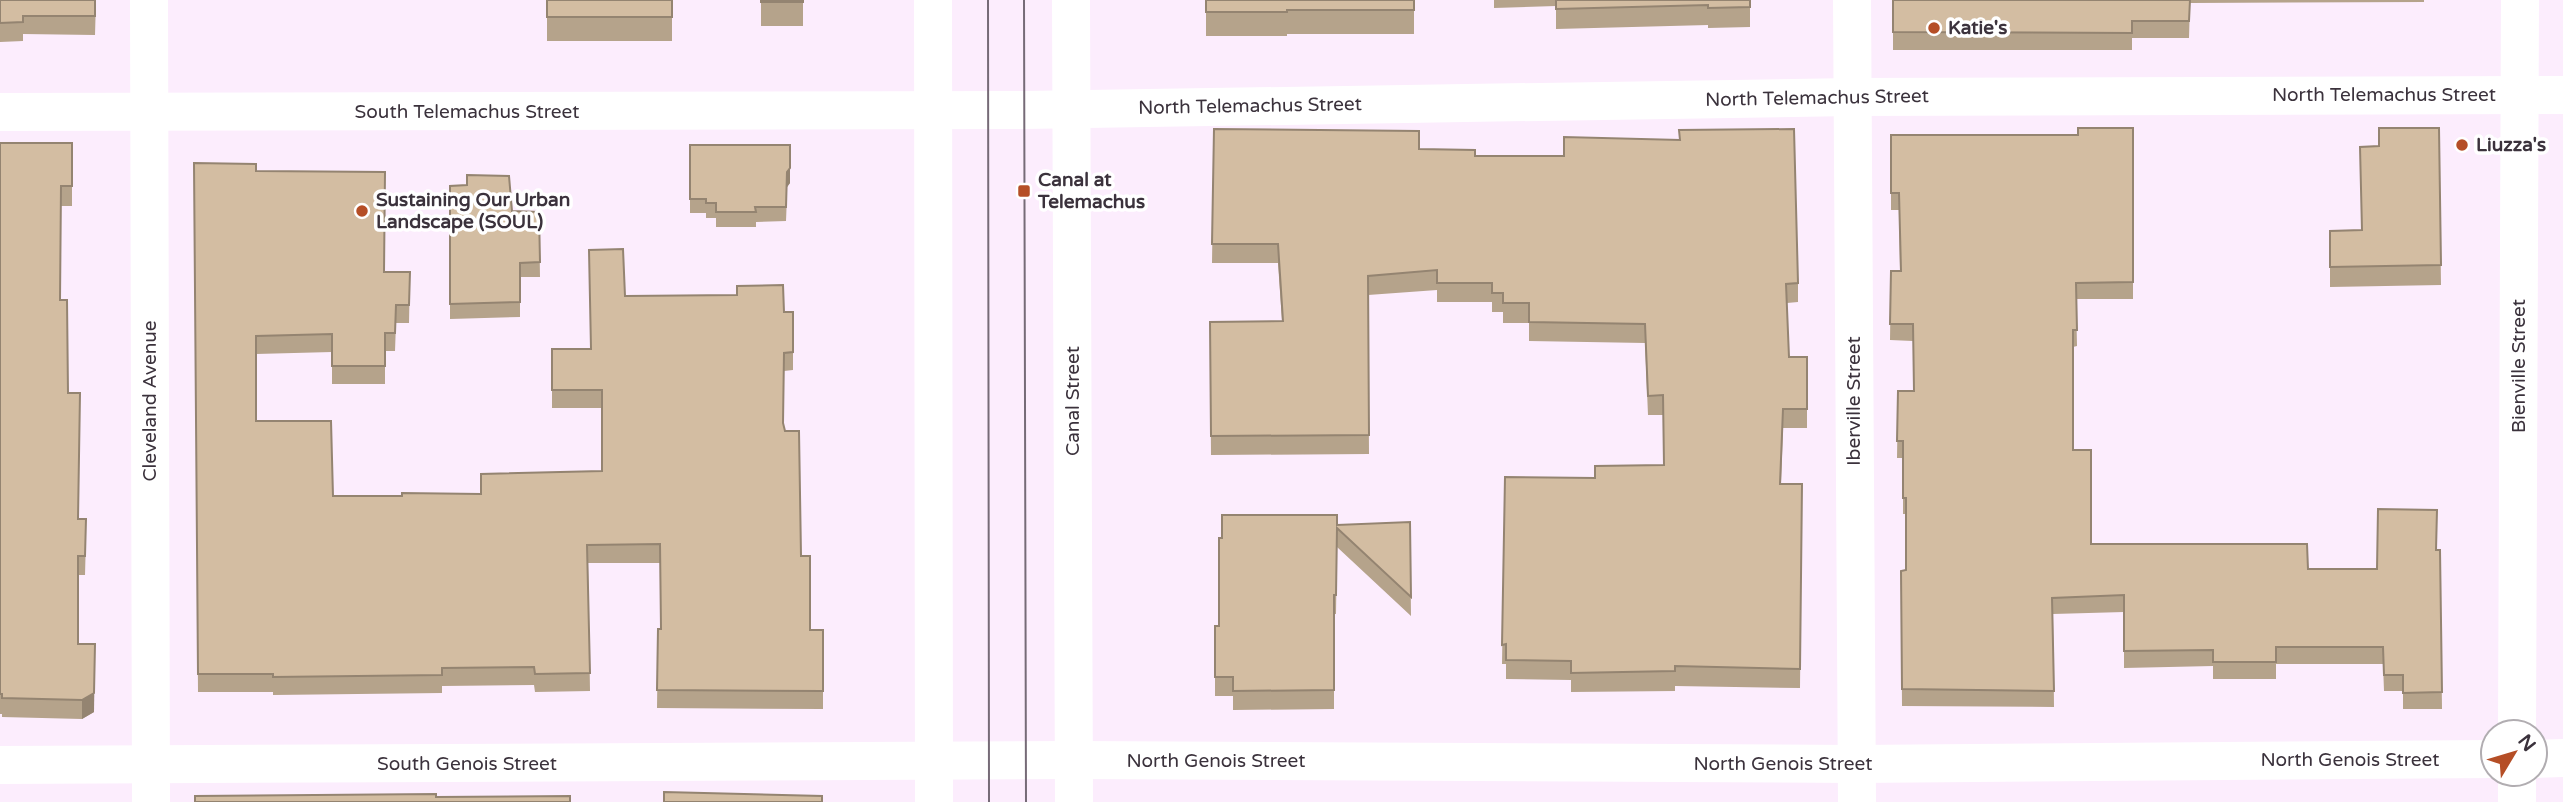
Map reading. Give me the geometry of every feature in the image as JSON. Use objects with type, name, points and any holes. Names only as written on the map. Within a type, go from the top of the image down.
[{"type":"street","name":"Cleveland Avenue","points":[[149,0],[151,802]]},
{"type":"street","points":[[933,0],[934,802]]},
{"type":"street","name":"Canal Street","points":[[1071,0],[1074,802]]},
{"type":"street","name":"Iberville Street","points":[[1852,0],[1857,802]]},
{"type":"street","name":"Bienville Street","points":[[2517,718],[2520,0]]},
{"type":"street","name":"North Telemachus Street","points":[[933,110],[1852,97],[2563,95]]},
{"type":"street","name":"South Telemachus Street","points":[[0,112],[933,110]]},
{"type":"street","name":"North Genois Street","points":[[934,762],[1073,760],[1856,764],[2479,759]]},
{"type":"street","name":"South Genois Street","points":[[0,765],[934,762]]},
{"type":"building","points":[[0,0],[95,0],[95,16],[23,16],[23,22],[0,23]]},
{"type":"building","points":[[547,0],[672,0],[672,17],[547,17]]},
{"type":"building","points":[[803,0],[803,2],[761,2]]},
{"type":"building","points":[[1206,0],[1414,0],[1414,10],[1206,12]]},
{"type":"building","points":[[1556,0],[1750,0],[1750,7],[1708,8],[1708,5],[1556,9]]},
{"type":"building","points":[[1893,0],[2190,0],[2189,21],[2132,21],[2132,33],[1893,32]]},
{"type":"building","points":[[2078,128],[2133,128],[2133,282],[2076,283],[2077,330],[2073,330],[2073,450],[2091,450],[2091,544],[2307,544],[2308,569],[2377,569],[2378,509],[2437,510],[2442,692],[2403,693],[2403,675],[2384,675],[2383,647],[2276,647],[2276,662],[2213,662],[2213,650],[2124,651],[2124,595],[2052,598],[2054,691],[1902,689],[1901,571],[1906,570],[1906,498],[1903,498],[1903,441],[1897,441],[1898,391],[1914,391],[1913,324],[1890,324],[1891,271],[1901,271],[1899,193],[1891,193],[1891,135],[2078,135]]},
{"type":"building","points":[[2379,128],[2439,128],[2441,265],[2330,267],[2330,231],[2362,230],[2360,147],[2379,146]]},
{"type":"building","points":[[1214,129],[1419,131],[1419,149],[1475,150],[1475,156],[1564,156],[1564,137],[1680,140],[1679,130],[1794,129],[1798,283],[1786,284],[1789,357],[1807,357],[1807,409],[1783,409],[1780,484],[1802,484],[1800,669],[1675,666],[1675,671],[1571,673],[1571,661],[1506,660],[1506,644],[1502,645],[1505,477],[1595,478],[1595,466],[1664,465],[1663,395],[1648,396],[1645,324],[1529,322],[1529,303],[1503,303],[1503,293],[1492,293],[1492,283],[1437,283],[1437,270],[1368,276],[1369,435],[1211,436],[1210,322],[1283,321],[1278,244],[1212,244]]},
{"type":"building","points":[[0,143],[72,143],[72,186],[61,186],[60,300],[67,300],[68,393],[80,393],[78,519],[86,519],[85,556],[78,556],[78,644],[95,644],[94,693],[82,700],[2,698],[0,694]]},
{"type":"building","points":[[690,145],[790,145],[786,207],[755,207],[756,212],[716,212],[716,203],[706,203],[706,199],[690,199]]},
{"type":"building","points":[[194,163],[256,164],[256,171],[385,172],[384,272],[410,272],[409,305],[396,305],[395,333],[385,333],[385,366],[332,366],[332,334],[256,336],[256,421],[331,421],[333,496],[481,494],[481,474],[602,471],[602,390],[552,390],[552,349],[591,349],[589,250],[623,249],[625,296],[737,295],[737,286],[783,285],[784,312],[793,312],[793,352],[784,353],[783,423],[785,431],[799,431],[801,556],[810,556],[810,630],[823,630],[823,691],[657,690],[658,629],[661,629],[660,544],[587,545],[590,673],[535,674],[534,667],[442,668],[442,675],[273,677],[273,674],[198,674]]},
{"type":"building","points":[[467,175],[509,176],[512,211],[539,212],[540,262],[520,263],[520,302],[450,304],[450,186],[467,185]]},
{"type":"building","points":[[1222,515],[1337,515],[1337,525],[1410,522],[1411,597],[1337,528],[1334,690],[1233,691],[1233,677],[1215,677],[1215,626],[1219,626],[1219,538],[1222,538]]},
{"type":"building","points":[[664,792],[822,796],[822,802],[664,802]]},
{"type":"building","points":[[436,794],[436,797],[570,796],[570,802],[195,802],[195,796]]},
{"type":"tram line","points":[[988,0],[989,802]]},
{"type":"tram line","points":[[1024,0],[1026,802]]},
{"type":"place","name":"Katie's","points":[[1934,28]]},
{"type":"place","name":"Liuzza's","points":[[2462,145]]},
{"type":"place","name":"Canal at Telemachus","points":[[1024,191]]},
{"type":"place","name":"Sustaining Our Urban Landscape (SOUL)","points":[[362,211]]}]
